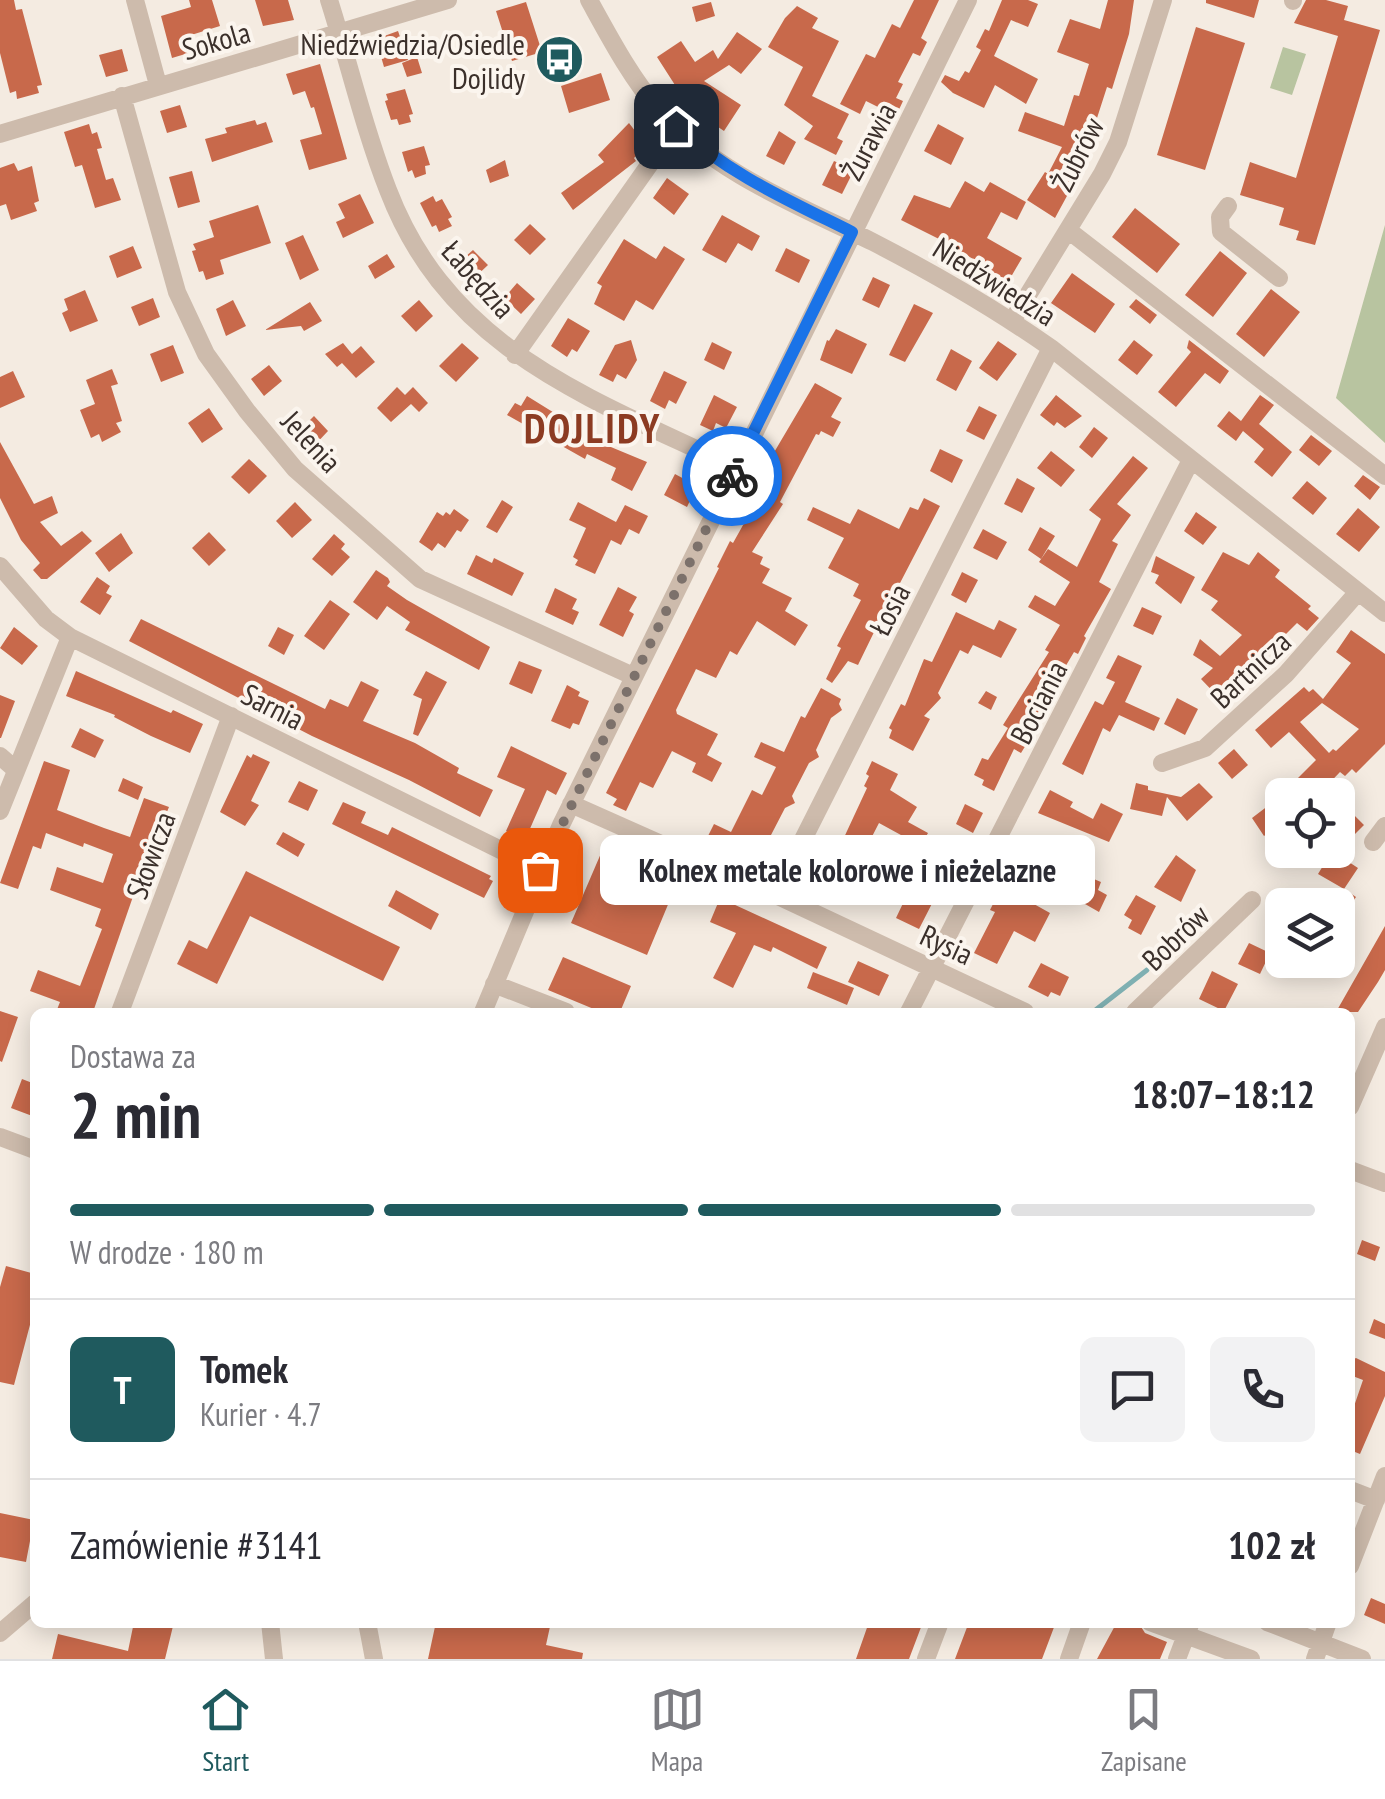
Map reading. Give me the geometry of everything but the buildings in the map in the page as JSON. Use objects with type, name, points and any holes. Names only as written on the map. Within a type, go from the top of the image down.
[{"type":"street","points":[[135,0],[158,85]]},
{"type":"street","name":"Łabędzia","points":[[329,0],[388,190],[432,275],[514,355],[563,384],[736,468]]},
{"type":"street","name":"Sokola","points":[[0,134],[448,0]]},
{"type":"street","name":"Niedźwiedzia","points":[[589,0],[644,90],[709,155],[753,183],[961,288],[1012,320],[1385,613]]},
{"type":"street","name":"Żurawia","points":[[485,1008],[571,804],[968,0]]},
{"type":"street","name":"Żubrów","points":[[1012,320],[1118,142],[1164,0]]},
{"type":"street","name":"Jelenia","points":[[122,96],[176,292],[206,354],[295,469],[420,579],[633,676]]},
{"type":"street","points":[[514,355],[676,126]]},
{"type":"street","points":[[1228,206],[1220,217],[1221,232],[1279,278]]},
{"type":"street","points":[[1068,230],[1385,476]]},
{"type":"street","name":"Łosia","points":[[775,895],[1051,348]]},
{"type":"street","name":"Bociania","points":[[910,1008],[1191,460]]},
{"type":"street","name":"Sarnia","points":[[0,566],[46,620],[70,636],[540,870]]},
{"type":"street","name":"Bartnicza","points":[[1162,763],[1205,748],[1286,674],[1358,592]]},
{"type":"street","points":[[0,811],[70,636]]},
{"type":"street","name":"Słowicza","points":[[122,1008],[231,716]]},
{"type":"street","points":[[0,756],[16,770]]},
{"type":"street","name":"Rysia","points":[[571,804],[1017,1008]]},
{"type":"street","points":[[1373,842],[1385,826]]},
{"type":"street","name":"Bobrów","points":[[1140,1008],[1252,900]]},
{"type":"street","points":[[494,984],[556,1008]]},
{"type":"street","points":[[1355,1096],[1385,1027]]},
{"type":"street","points":[[0,1137],[30,1148]]},
{"type":"street","points":[[1355,1172],[1385,1183]]},
{"type":"street","points":[[1355,1553],[1385,1476]]},
{"type":"street","points":[[1355,1492],[1376,1500]]},
{"type":"street","points":[[0,1633],[30,1608]]},
{"type":"street","points":[[271,1628],[274,1659]]},
{"type":"street","points":[[368,1628],[374,1659]]},
{"type":"street","points":[[926,1659],[938,1628]]},
{"type":"street","points":[[1069,1659],[1080,1628]]},
{"type":"street","points":[[1277,1628],[1317,1651],[1362,1659]]},
{"type":"street","points":[[1177,1659],[1188,1629],[1251,1659]]},
{"type":"green space","points":[[1283,47],[1306,54],[1292,95],[1270,88]]},
{"type":"green space","points":[[1385,225],[1385,443],[1336,398]]},
{"type":"waterway","points":[[1098,1008],[1147,970]]},
{"type":"way so far","points":[[540,870],[732,476]]},
{"type":"place","name":"Niedźwiedzia/Osiedle Dojlidy","points":[[560,60]]},
{"type":"place","name":"Kolnex metale kolorowe i nieżelazne","points":[[540,870]]},
{"type":"district","name":"DOJLIDY","points":[[593,428]]},
{"type":"route","points":[[676,126],[709,155],[753,183],[852,232],[732,476]]}]
